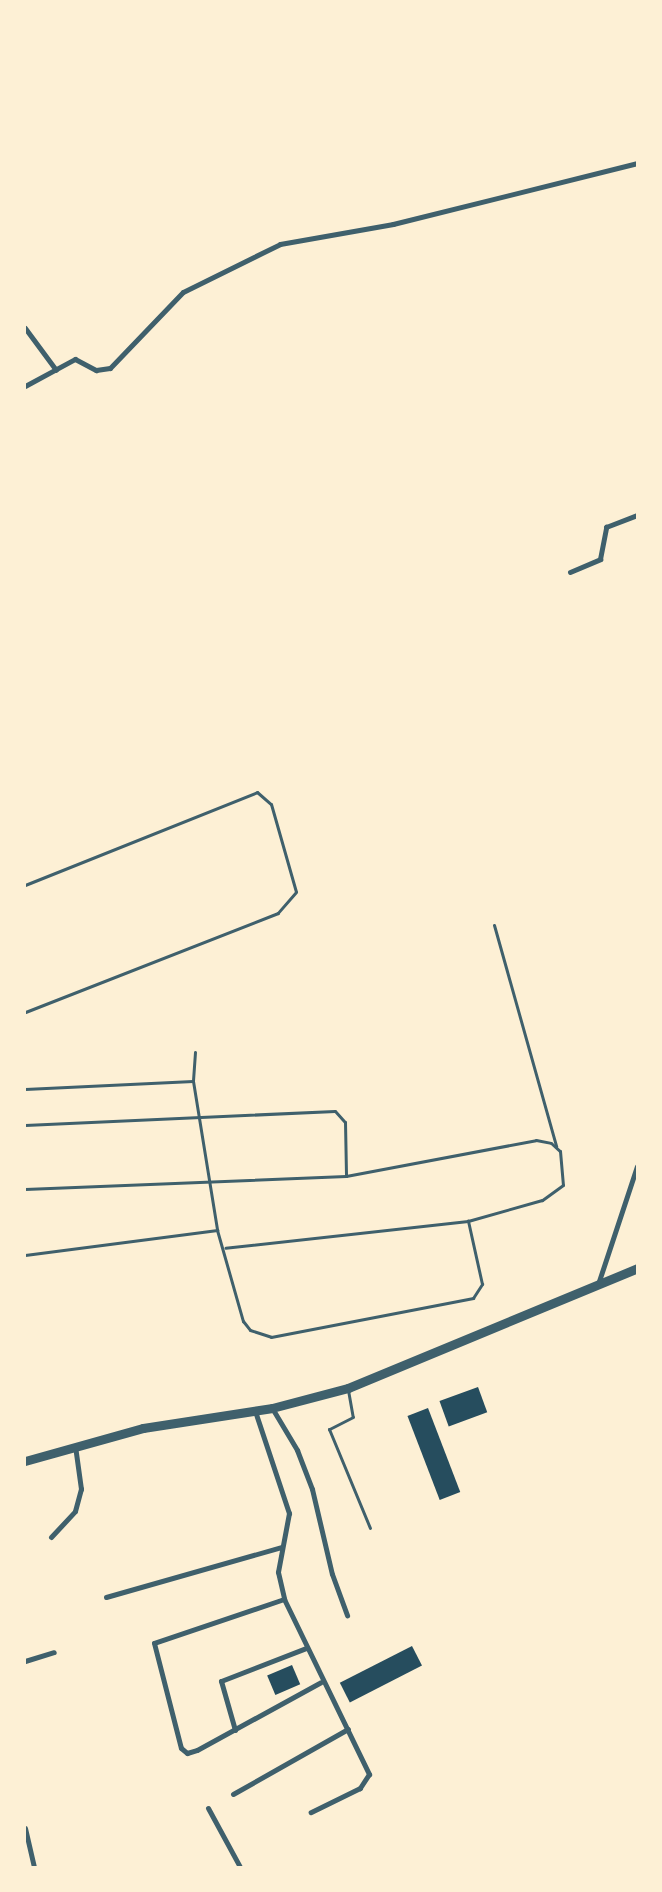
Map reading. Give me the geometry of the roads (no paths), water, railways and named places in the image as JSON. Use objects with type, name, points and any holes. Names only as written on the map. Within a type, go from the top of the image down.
[{"type":"street","points":[[25,386],[79,359],[96,370],[110,368],[184,292],[286,242],[393,224],[637,163]]},
{"type":"street","points":[[25,328],[56,370]]},
{"type":"street","points":[[570,572],[600,559],[606,527],[637,514]]},
{"type":"street","points":[[598,1284],[637,1166]]},
{"type":"street","points":[[25,1460],[75,1444],[143,1428],[272,1408],[348,1388],[512,1323],[637,1268]]},
{"type":"street","points":[[272,1408],[297,1450],[312,1490],[332,1574],[347,1615]]},
{"type":"street","points":[[256,1411],[289,1513],[278,1572],[284,1599],[321,1682],[369,1769],[368,1780],[360,1788],[311,1812]]},
{"type":"street","points":[[52,1537],[75,1511],[82,1489],[75,1444]]},
{"type":"street","points":[[106,1597],[282,1547]]},
{"type":"street","points":[[284,1599],[154,1643],[183,1752],[197,1750],[321,1682]]},
{"type":"street","points":[[234,1730],[221,1681],[306,1648]]},
{"type":"street","points":[[25,1661],[54,1652]]},
{"type":"street","points":[[233,1794],[348,1729]]},
{"type":"street","points":[[208,1808],[240,1867]]},
{"type":"street","points":[[25,1828],[34,1867]]},
{"type":"lane","points":[[25,885],[257,792],[271,804],[296,892],[278,913],[25,1012]]},
{"type":"lane","points":[[225,1248],[468,1221],[557,1191],[565,1177],[494,925]]},
{"type":"lane","points":[[195,1052],[193,1081],[217,1230],[225,1248],[243,1321],[250,1330],[270,1337],[479,1295],[482,1284],[468,1221]]},
{"type":"lane","points":[[25,1089],[193,1081]]},
{"type":"lane","points":[[25,1125],[198,1115],[335,1111],[345,1122],[346,1176]]},
{"type":"lane","points":[[25,1190],[209,1184],[346,1176],[536,1140],[556,1146]]},
{"type":"lane","points":[[25,1255],[217,1230]]},
{"type":"lane","points":[[348,1388],[353,1416],[329,1429],[370,1528]]}]
